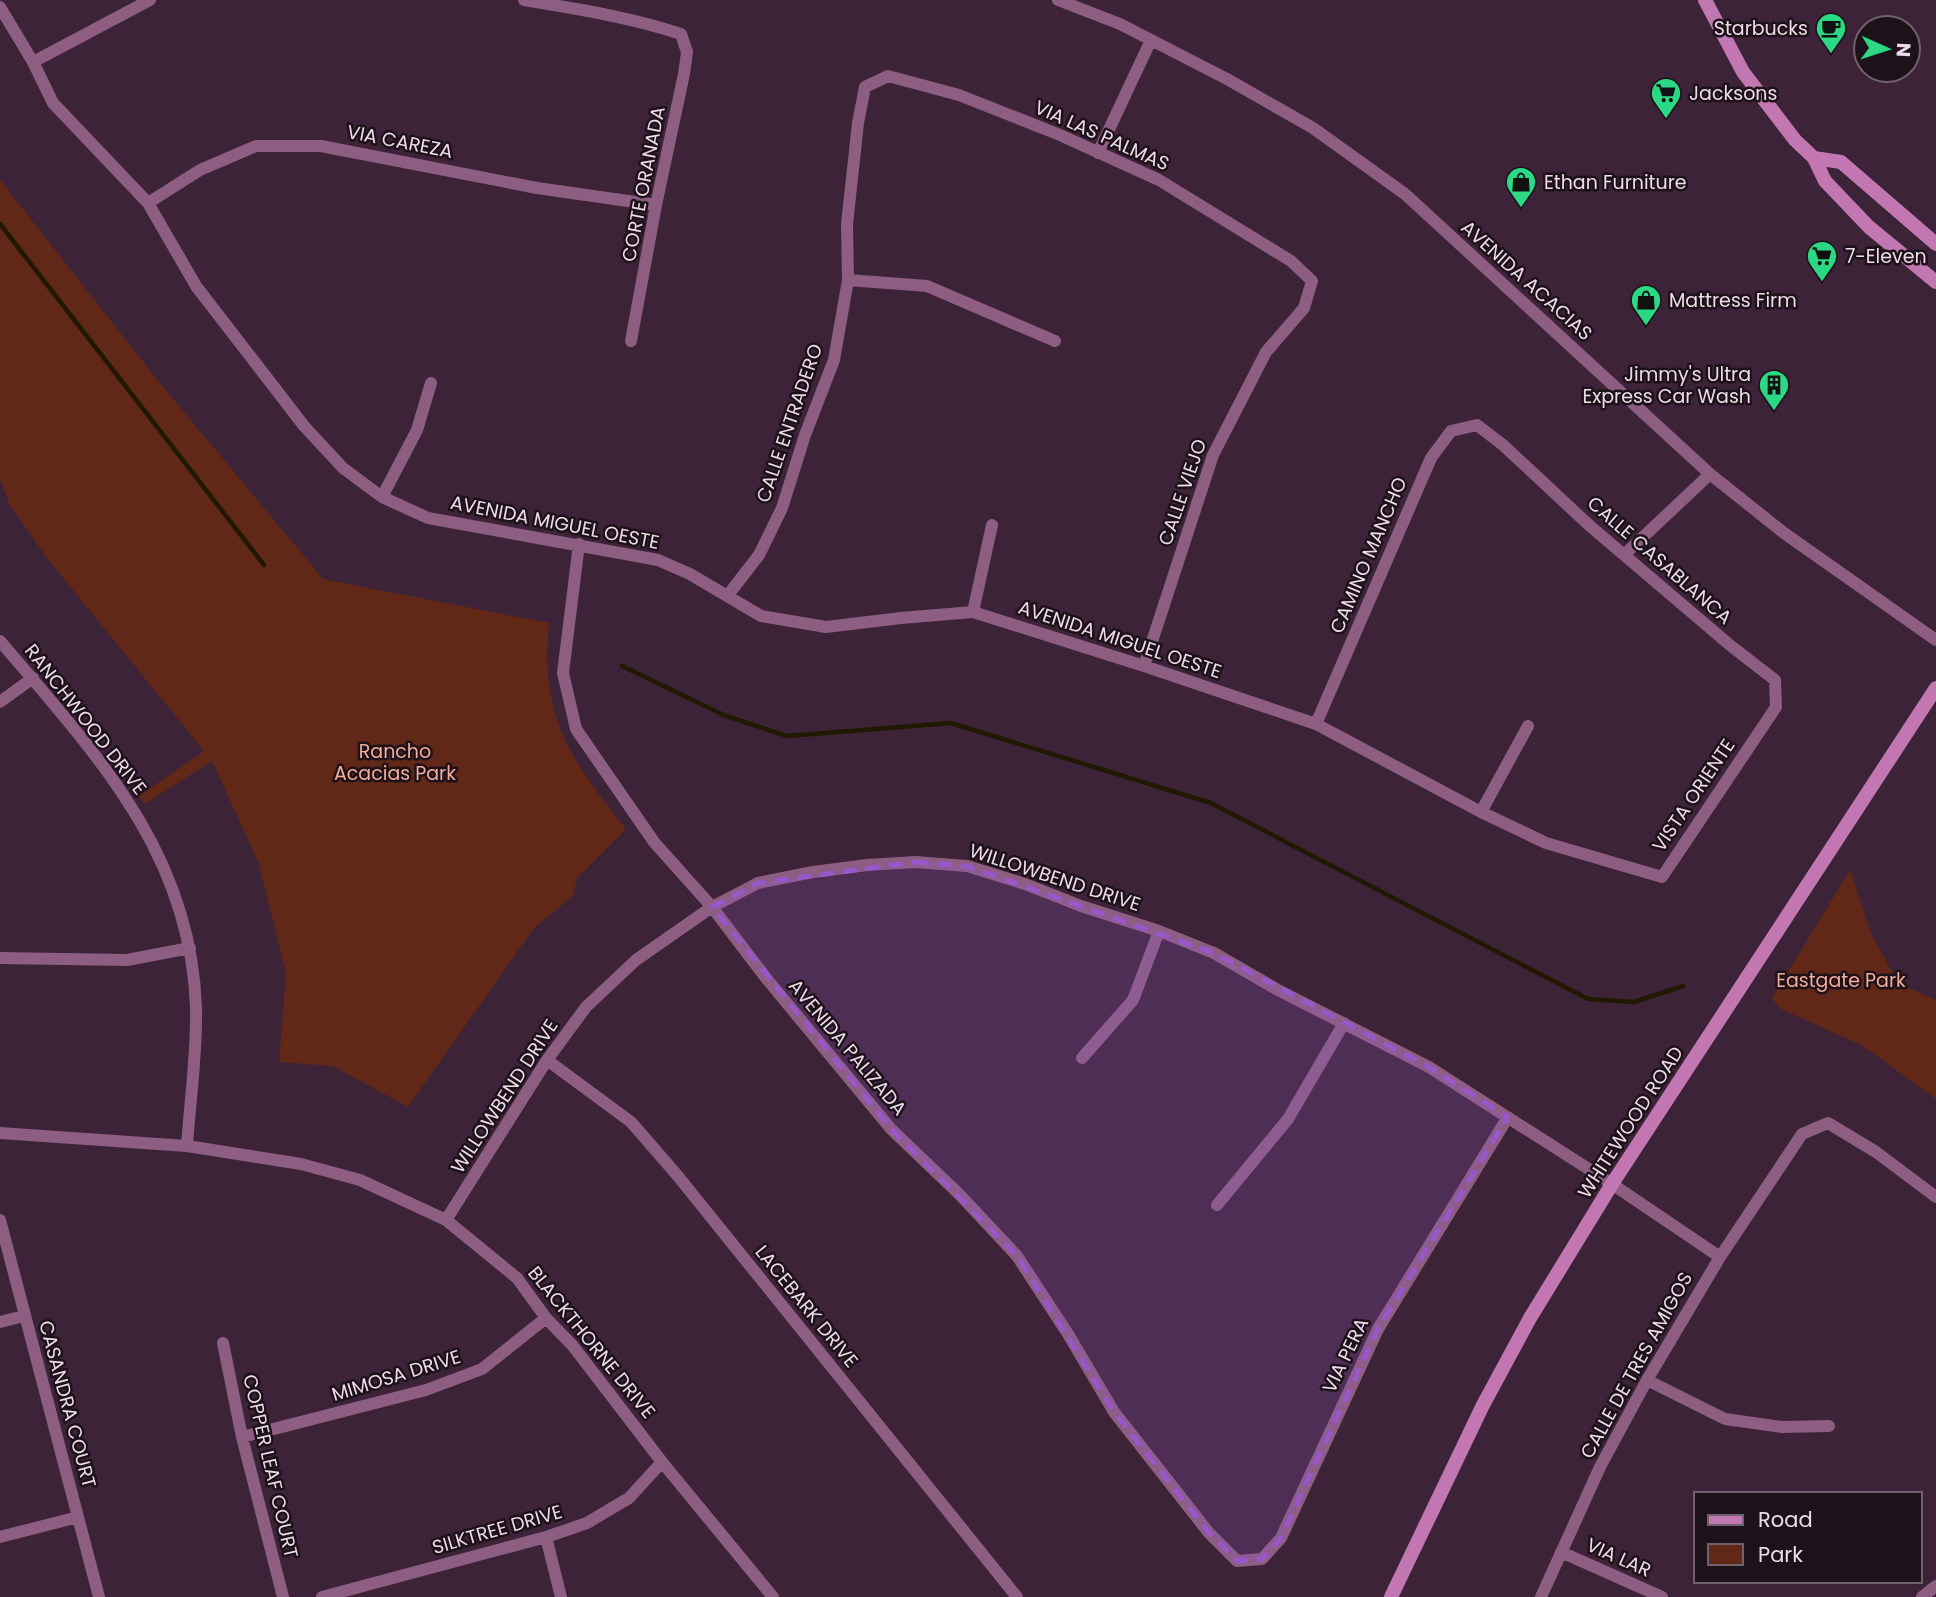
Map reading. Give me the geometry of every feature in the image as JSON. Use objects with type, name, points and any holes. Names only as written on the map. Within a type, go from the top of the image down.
[{"type":"main road","points":[[1705,0],[1742,72],[1814,158],[1825,181],[1869,227],[1936,282]]},
{"type":"main road","points":[[1814,158],[1840,162],[1936,244]]},
{"type":"main road","name":"WHITEWOOD ROAD","points":[[1391,1597],[1483,1405],[1530,1318],[1612,1184],[1936,688]]},
{"type":"street","points":[[33,62],[150,0]]},
{"type":"street","name":"CORTE ORANADA","points":[[524,0],[599,12],[653,25],[681,34],[687,52],[631,341]]},
{"type":"street","name":"AVENIDA ACACIAS","points":[[1058,0],[1120,24],[1227,79],[1313,128],[1405,194],[1710,474],[1784,533],[1936,640]]},
{"type":"street","name":"AVENIDA MIGUEL OESTE","points":[[0,8],[33,62],[53,103],[148,202],[196,286],[304,426],[343,468],[382,497],[428,518],[657,560],[690,574],[761,616],[826,627],[973,612],[1316,724],[1481,813],[1546,843],[1662,877]]},
{"type":"street","points":[[1098,153],[1151,40]]},
{"type":"street","name":"VIA LAS PALMAS","points":[[858,122],[865,87],[888,76],[958,95],[1098,153],[1159,180],[1291,261],[1312,281],[1304,308]]},
{"type":"street","name":"CALLE ENTRADERO","points":[[727,595],[759,555],[782,509],[834,360],[848,279],[847,224],[858,122]]},
{"type":"street","name":"VIA CAREZA","points":[[148,202],[200,170],[256,146],[321,146],[537,188],[656,205]]},
{"type":"street","points":[[848,279],[927,286],[1055,341]]},
{"type":"street","name":"CALLE VIEJO","points":[[1144,666],[1213,455],[1266,352],[1304,308]]},
{"type":"street","points":[[382,497],[417,430],[431,383]]},
{"type":"street","name":"CALLE CASABLANCA","points":[[1477,425],[1503,444],[1590,526],[1775,680],[1776,707],[1756,735]]},
{"type":"street","name":"CAMINO MANCHO","points":[[1316,724],[1431,458],[1451,431],[1477,425]]},
{"type":"street","points":[[1625,554],[1710,474]]},
{"type":"street","points":[[973,612],[992,525]]},
{"type":"street","name":"AVENIDA PALIZADA","points":[[579,544],[563,673],[576,729],[654,842],[712,907],[766,978],[891,1129],[960,1195],[1017,1256],[1068,1334],[1114,1412],[1209,1533]]},
{"type":"street","name":"RANCHWOOD DRIVE","points":[[0,641],[110,774],[149,834],[175,892],[190,948],[196,1009],[187,1146]]},
{"type":"street","points":[[0,702],[33,678]]},
{"type":"street","points":[[1481,813],[1528,726]]},
{"type":"street","name":"VISTA ORIENTE","points":[[1662,877],[1756,735]]},
{"type":"street","name":"WILLOWBEND DRIVE","points":[[446,1220],[547,1060],[586,1007],[636,960],[712,907],[758,883],[854,866],[915,862],[967,866],[1159,931],[1214,953],[1278,990],[1429,1067],[1720,1257]]},
{"type":"street","points":[[1082,1058],[1133,1000],[1159,931]]},
{"type":"street","points":[[0,958],[127,960],[190,948]]},
{"type":"street","points":[[1217,1205],[1288,1119],[1344,1023]]},
{"type":"street","name":"LACEBARK DRIVE","points":[[547,1060],[631,1122],[670,1166],[1017,1597]]},
{"type":"street","name":"VIA PERA","points":[[1209,1533],[1237,1561],[1262,1559],[1281,1538],[1378,1329],[1508,1117]]},
{"type":"street","name":"CALLE DE TRES AMIGOS","points":[[1541,1597],[1600,1467],[1647,1380],[1720,1257],[1802,1134],[1828,1123],[1876,1152],[1936,1197]]},
{"type":"street","name":"BLACKTHORNE DRIVE","points":[[0,1133],[187,1146],[301,1164],[360,1180],[446,1220],[517,1278],[546,1318],[581,1357],[662,1462],[773,1597]]},
{"type":"street","name":"CASANDRA COURT","points":[[0,1220],[99,1597]]},
{"type":"street","points":[[0,1322],[24,1315]]},
{"type":"street","name":"MIMOSA DRIVE","points":[[242,1437],[426,1390],[482,1369],[546,1318]]},
{"type":"street","name":"COPPER LEAF COURT","points":[[223,1343],[242,1437],[283,1597]]},
{"type":"street","points":[[1647,1380],[1725,1419],[1782,1427],[1829,1426]]},
{"type":"street","name":"SILKTREE DRIVE","points":[[323,1597],[547,1537],[587,1523],[629,1498],[662,1462]]},
{"type":"street","points":[[0,1537],[78,1517]]},
{"type":"street","points":[[547,1537],[561,1597]]},
{"type":"street","name":"VIA LAR","points":[[1561,1552],[1662,1597]]},
{"type":"street","points":[[1922,1597],[1936,1586]]},
{"type":"highlighted area","points":[[915,862],[967,866],[1214,953],[1429,1067],[1508,1117],[1378,1329],[1281,1538],[1262,1559],[1237,1561],[1209,1533],[1114,1412],[1017,1256],[891,1129],[712,907],[758,883]]},
{"type":"green space","name":"Rancho Acacias Park","points":[[0,180],[160,383],[323,579],[549,623],[547,656],[554,711],[574,757],[626,829],[577,878],[573,896],[534,928],[408,1107],[333,1066],[279,1062],[286,973],[259,864],[212,761],[145,804],[139,796],[204,751],[47,558],[10,505],[0,480]]},
{"type":"green space","name":"Eastgate Park","points":[[1850,870],[1870,931],[1898,983],[1936,1000],[1936,1099],[1863,1046],[1779,1008],[1772,998]]},
{"type":"waterway","points":[[0,224],[264,565]]},
{"type":"waterway","points":[[622,666],[726,716],[787,736],[951,723],[1211,803],[1588,999],[1634,1002],[1683,986]]},
{"type":"place","name":"Starbucks","points":[[1831,55]]},
{"type":"place","name":"Jacksons","points":[[1666,120]]},
{"type":"place","name":"Ethan Furniture","points":[[1521,209]]},
{"type":"place","name":"7-Eleven","points":[[1822,283]]},
{"type":"place","name":"Mattress Firm","points":[[1646,327]]},
{"type":"place","name":"Jimmy's Ultra Express Car Wash","points":[[1774,412]]}]
